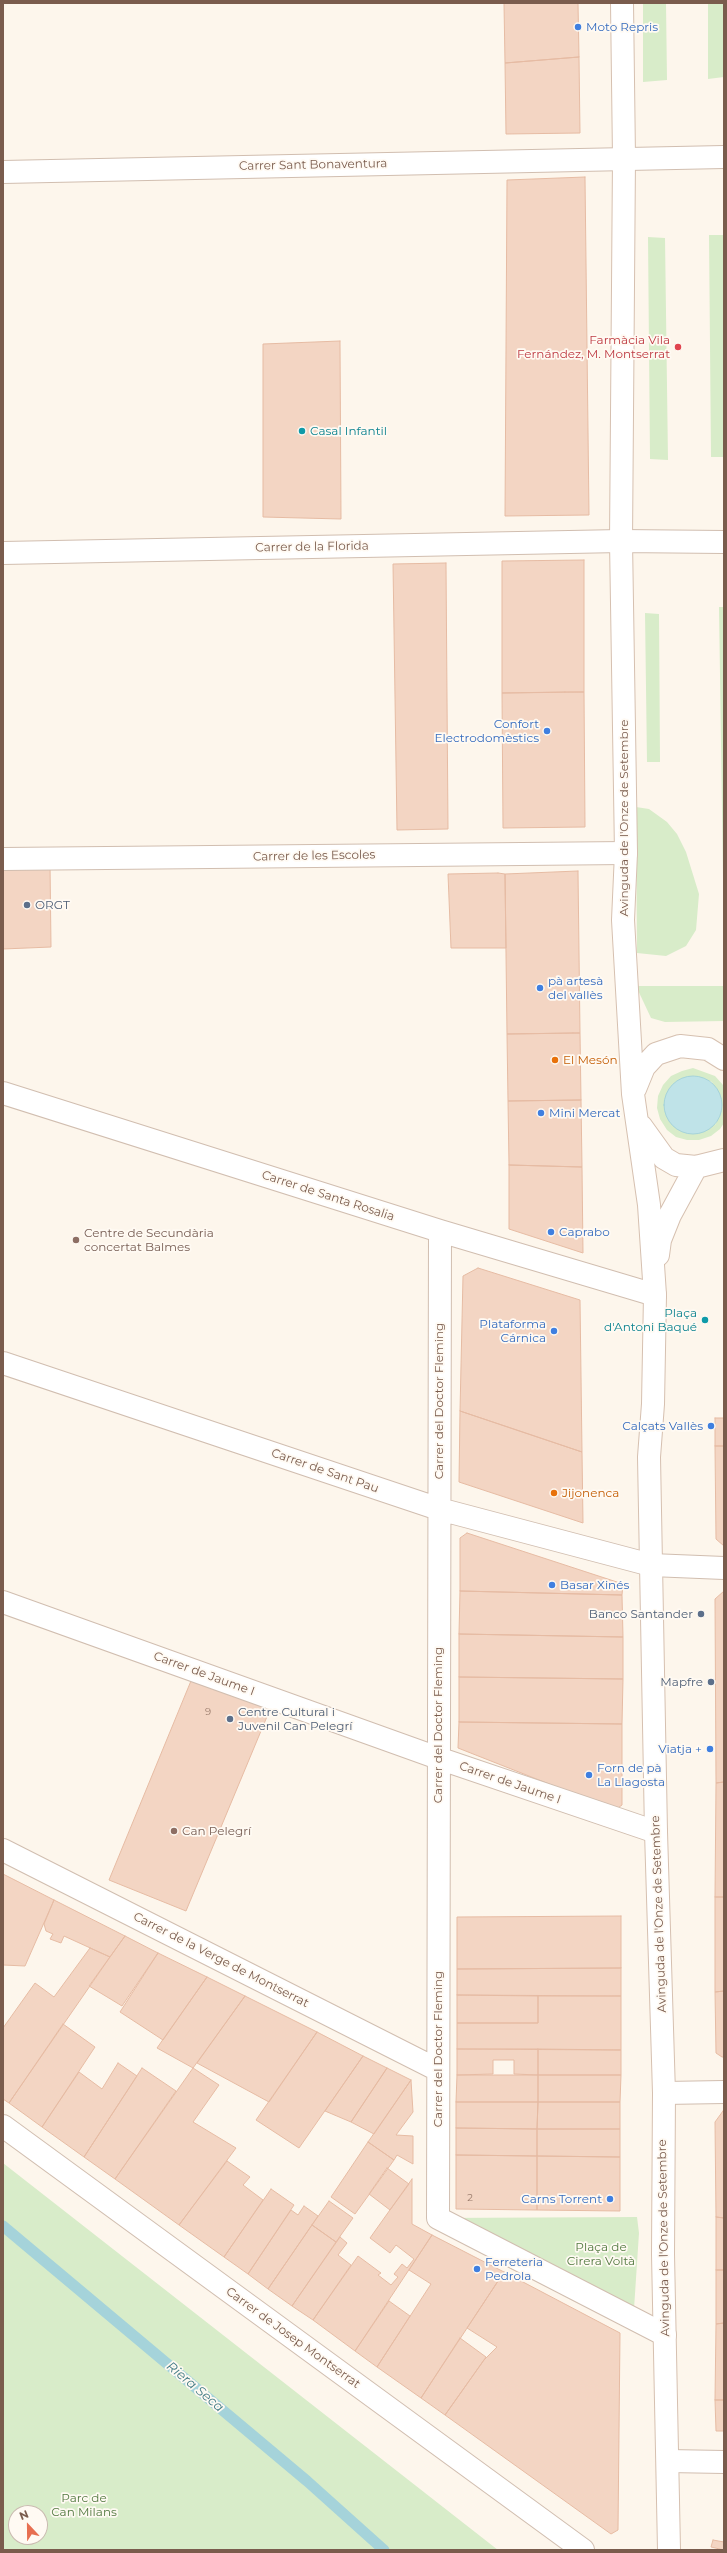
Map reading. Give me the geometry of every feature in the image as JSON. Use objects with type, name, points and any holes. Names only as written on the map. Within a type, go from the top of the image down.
[{"type":"street","name":"Avinguda de l'Onze de Setembre","points":[[622,3],[624,158],[621,541],[626,853],[623,920],[633,1094],[649,1205],[655,1287]]},
{"type":"street","points":[[624,158],[724,157]]},
{"type":"street","name":"Carrer Sant Bonaventura","points":[[3,172],[624,158]]},
{"type":"street","points":[[621,541],[724,542]]},
{"type":"street","name":"Carrer de la Florida","points":[[3,553],[621,541]]},
{"type":"street","name":"Carrer de les Escoles","points":[[3,859],[626,853]]},
{"type":"street","points":[[633,1094],[644,1067],[656,1054],[680,1046],[708,1049],[724,1059]]},
{"type":"street","name":"Carrer de Santa Rosalia","points":[[3,1093],[440,1231],[655,1287]]},
{"type":"street","points":[[637,1120],[664,1158],[676,1165],[696,1167],[724,1161]]},
{"type":"street","name":"Avinguda de l'Onze de Setembre","points":[[669,2550],[665,2335],[664,2093],[656,1832],[649,1457],[653,1404],[655,1287],[660,1240],[670,1215],[696,1167]]},
{"type":"street","name":"Carrer del Doctor Fleming","points":[[440,1231],[438,2218],[665,2335]]},
{"type":"street","name":"Carrer de Sant Pau","points":[[3,1363],[439,1509],[651,1565],[724,1568]]},
{"type":"street","name":"Carrer de Jaume I","points":[[3,1602],[438,1758],[656,1832]]},
{"type":"street","name":"Carrer de la Verge de Montserrat","points":[[3,1850],[438,2070]]},
{"type":"street","points":[[664,2093],[724,2092]]},
{"type":"street","name":"Carrer de Josep Montserrat","points":[[3,2126],[583,2550]]},
{"type":"street","points":[[668,2461],[724,2462]]},
{"type":"green space","points":[[643,3],[666,3],[667,80],[643,82]]},
{"type":"green space","points":[[708,3],[724,3],[724,77],[708,79]]},
{"type":"green space","points":[[709,235],[724,235],[724,457],[711,457]]},
{"type":"green space","points":[[648,237],[665,238],[668,460],[650,459]]},
{"type":"green space","points":[[719,607],[724,607],[724,947]]},
{"type":"green space","points":[[645,613],[659,614],[660,762],[647,762]]},
{"type":"green space","points":[[636,807],[649,809],[667,822],[677,834],[686,852],[699,894],[696,930],[686,946],[666,956],[637,953]]},
{"type":"green space","points":[[636,986],[724,986],[724,1021],[665,1022],[651,1018]]},
{"type":"green space","points":[[693,1068],[715,1076],[723,1085],[724,1123],[720,1129],[711,1136],[699,1140],[687,1140],[676,1137],[667,1130],[660,1119],[657,1108],[658,1096],[663,1085],[671,1076]],"holes":[[[694,1076],[712,1082],[722,1107],[715,1125]]]},
{"type":"green space","name":"Parc de Can Milans","points":[[3,2163],[498,2550],[3,2550]]},
{"type":"green space","name":"Plaça de Cirera Voltà","points":[[637,2217],[639,2233],[634,2309],[438,2218]]},
{"type":"water","points":[[687,1076],[699,1076],[714,1084],[722,1099],[722,1111],[714,1126],[699,1134],[687,1134],[672,1126],[664,1111],[664,1099],[672,1084]]},
{"type":"building","points":[[504,3],[578,3],[579,57],[505,63]]},
{"type":"building","points":[[579,57],[580,133],[506,134],[505,63]]},
{"type":"building","points":[[585,177],[589,515],[505,516],[507,180]]},
{"type":"building","name":"Casal Infantil","points":[[340,341],[341,519],[263,517],[263,344]]},
{"type":"building","points":[[584,560],[584,692],[502,693],[502,561]]},
{"type":"building","points":[[446,563],[448,829],[397,830],[393,564]]},
{"type":"building","points":[[584,692],[585,827],[503,828],[502,693]]},
{"type":"building","name":"ORGT","points":[[50,863],[51,947],[3,949],[3,864]]},
{"type":"building","points":[[578,871],[580,1033],[507,1034],[505,874]]},
{"type":"building","points":[[448,874],[505,874],[506,948],[451,948]]},
{"type":"building","points":[[580,1033],[581,1100],[508,1101],[507,1034]]},
{"type":"building","points":[[581,1100],[582,1167],[509,1165],[508,1101]]},
{"type":"building","points":[[509,1165],[582,1167],[583,1253],[509,1229]]},
{"type":"building","points":[[478,1268],[580,1300],[582,1452],[460,1411],[463,1276]]},
{"type":"building","points":[[460,1411],[582,1452],[583,1523],[459,1482]]},
{"type":"building","points":[[715,1418],[724,1418],[724,1446],[715,1446]]},
{"type":"building","points":[[715,1446],[724,1446],[724,1546],[716,1539]]},
{"type":"building","points":[[467,1533],[623,1584],[622,1595],[460,1591],[460,1538]]},
{"type":"building","points":[[460,1591],[622,1595],[623,1637],[459,1634]]},
{"type":"building","points":[[724,1591],[724,1782],[716,1783],[715,1599]]},
{"type":"building","points":[[459,1634],[623,1637],[623,1679],[459,1677]]},
{"type":"building","name":"Can Pelegrí","points":[[193,1676],[271,1707],[186,1911],[109,1880]]},
{"type":"building","points":[[459,1677],[623,1679],[622,1724],[459,1722]]},
{"type":"building","points":[[459,1722],[622,1724],[622,1805],[615,1810],[458,1748]]},
{"type":"building","points":[[724,1782],[724,1897],[715,1897],[716,1783]]},
{"type":"building","points":[[3,1874],[54,1900],[25,1966],[3,1965]]},
{"type":"building","points":[[715,1897],[724,1897],[724,1991],[715,1992]]},
{"type":"building","points":[[54,1900],[125,1936],[110,1957],[64,1936],[61,1943],[50,1939],[53,1934],[46,1931],[44,1924]]},
{"type":"building","points":[[621,1916],[621,1968],[457,1969],[457,1917]]},
{"type":"building","points":[[125,1936],[158,1953],[122,2006],[89,1986]]},
{"type":"building","points":[[90,1948],[110,1957],[9,2103],[3,2099],[3,2028],[35,1983],[54,1997]]},
{"type":"building","points":[[158,1953],[207,1977],[163,2040],[120,2012]]},
{"type":"building","points":[[621,1968],[621,1996],[457,1995],[457,1969]]},
{"type":"building","points":[[207,1977],[245,1996],[193,2068],[157,2048]]},
{"type":"building","points":[[724,1991],[724,2057],[722,2057],[716,2053],[715,1992]]},
{"type":"building","points":[[457,1995],[538,1996],[538,2023],[457,2023]]},
{"type":"building","points":[[245,1996],[317,2032],[269,2102],[197,2063]]},
{"type":"building","points":[[538,1996],[621,1996],[621,2050],[457,2049],[457,2023],[538,2023]]},
{"type":"building","points":[[63,2024],[95,2047],[42,2127],[9,2103]]},
{"type":"building","points":[[317,2032],[363,2056],[299,2148],[256,2120]]},
{"type":"building","points":[[457,2049],[538,2049],[538,2075],[514,2074],[514,2060],[493,2060],[493,2074],[457,2075]]},
{"type":"building","points":[[538,2049],[621,2050],[621,2075],[538,2075]]},
{"type":"building","points":[[363,2056],[387,2068],[351,2122],[325,2111]]},
{"type":"building","points":[[118,2063],[137,2076],[84,2157],[42,2127],[79,2072],[102,2089]]},
{"type":"building","points":[[142,2068],[176,2091],[115,2179],[84,2157]]},
{"type":"building","points":[[193,2068],[219,2085],[193,2122],[236,2148],[179,2225],[115,2179]]},
{"type":"building","points":[[387,2068],[411,2080],[374,2134],[351,2122]]},
{"type":"building","points":[[457,2075],[538,2075],[538,2102],[456,2102]]},
{"type":"building","points":[[538,2075],[621,2075],[620,2102],[538,2102]]},
{"type":"building","points":[[411,2080],[413,2112],[396,2135],[413,2136],[413,2164],[397,2155],[394,2160],[368,2142]]},
{"type":"building","points":[[456,2102],[538,2102],[537,2129],[456,2128]]},
{"type":"building","points":[[538,2102],[620,2102],[620,2129],[537,2129]]},
{"type":"building","points":[[723,2111],[724,2218],[716,2217],[715,2122]]},
{"type":"building","points":[[456,2128],[537,2129],[537,2156],[456,2155]]},
{"type":"building","points":[[537,2129],[620,2129],[620,2157],[537,2156]]},
{"type":"building","points":[[368,2142],[394,2160],[355,2214],[331,2197]]},
{"type":"building","points":[[456,2155],[537,2156],[537,2210],[456,2209]]},
{"type":"building","points":[[537,2156],[620,2157],[620,2211],[537,2210]]},
{"type":"building","points":[[227,2161],[250,2177],[243,2185],[263,2200],[224,2257],[179,2225]]},
{"type":"building","points":[[387,2168],[409,2184],[390,2210],[369,2194]]},
{"type":"building","points":[[412,2179],[412,2224],[432,2235],[355,2351],[313,2320],[358,2256],[381,2273],[378,2275],[391,2285],[398,2277],[394,2274],[402,2264],[407,2268],[414,2259],[396,2245],[390,2253],[370,2238]]},
{"type":"building","points":[[271,2189],[294,2205],[248,2274],[224,2257]]},
{"type":"building","points":[[329,2201],[353,2218],[336,2242],[312,2225]]},
{"type":"building","points":[[304,2206],[318,2216],[268,2289],[248,2274],[291,2210],[298,2215]]},
{"type":"building","points":[[716,2217],[724,2218],[724,2270],[716,2270]]},
{"type":"building","points":[[312,2225],[336,2242],[292,2306],[268,2289]]},
{"type":"building","points":[[432,2235],[504,2272],[421,2398],[377,2367],[431,2284],[409,2270]]},
{"type":"building","points":[[340,2237],[347,2243],[338,2255],[351,2265],[313,2320],[292,2306]]},
{"type":"building","points":[[716,2270],[724,2270],[724,2323],[716,2324]]},
{"type":"building","points":[[504,2272],[620,2333],[618,2530],[611,2534],[445,2415],[484,2360],[497,2347],[467,2328]]},
{"type":"building","points":[[389,2301],[410,2316],[377,2367],[355,2351]]},
{"type":"building","points":[[724,2323],[724,2400],[715,2400],[716,2324]]},
{"type":"building","points":[[460,2338],[486,2357],[445,2415],[421,2398]]},
{"type":"building","points":[[715,2400],[724,2400],[724,2431],[716,2431]]},
{"type":"building","points":[[713,2540],[724,2542],[724,2550],[711,2547]]},
{"type":"waterway","name":"Riera Seca","points":[[3,2226],[307,2481],[384,2550]]},
{"type":"place","name":"Moto Repris","points":[[578,27]]},
{"type":"place","name":"Farmàcia Vila Fernández, M. Montserrat","points":[[678,347]]},
{"type":"place","name":"Casal Infantil","points":[[302,431]]},
{"type":"place","name":"Confort Electrodomèstics","points":[[547,731]]},
{"type":"place","name":"ORGT","points":[[27,905]]},
{"type":"place","name":"pà artesà del vallès","points":[[540,988]]},
{"type":"place","name":"El Mesón","points":[[555,1060]]},
{"type":"place","name":"Mini Mercat","points":[[541,1113]]},
{"type":"place","name":"Caprabo","points":[[551,1232]]},
{"type":"place","name":"Centre de Secundària concertat Balmes","points":[[76,1240]]},
{"type":"place","name":"Plaça d'Antoni Baqué","points":[[705,1320]]},
{"type":"place","name":"Plataforma Cárnica","points":[[554,1331]]},
{"type":"place","name":"Calçats Vallès","points":[[711,1426]]},
{"type":"place","name":"Jijonenca","points":[[554,1493]]},
{"type":"place","name":"Basar Xinés","points":[[552,1585]]},
{"type":"place","name":"Banco Santander","points":[[701,1614]]},
{"type":"place","name":"Mapfre","points":[[711,1682]]},
{"type":"place","name":"Centre Cultural i Juvenil Can Pelegrí","points":[[230,1719]]},
{"type":"place","name":"Viatja +","points":[[710,1749]]},
{"type":"place","name":"Forn de pà La Llagosta","points":[[589,1775]]},
{"type":"place","name":"Can Pelegrí","points":[[174,1831]]},
{"type":"place","name":"Carns Torrent","points":[[610,2199]]},
{"type":"place","name":"Ferreteria Pedrola","points":[[477,2269]]}]
